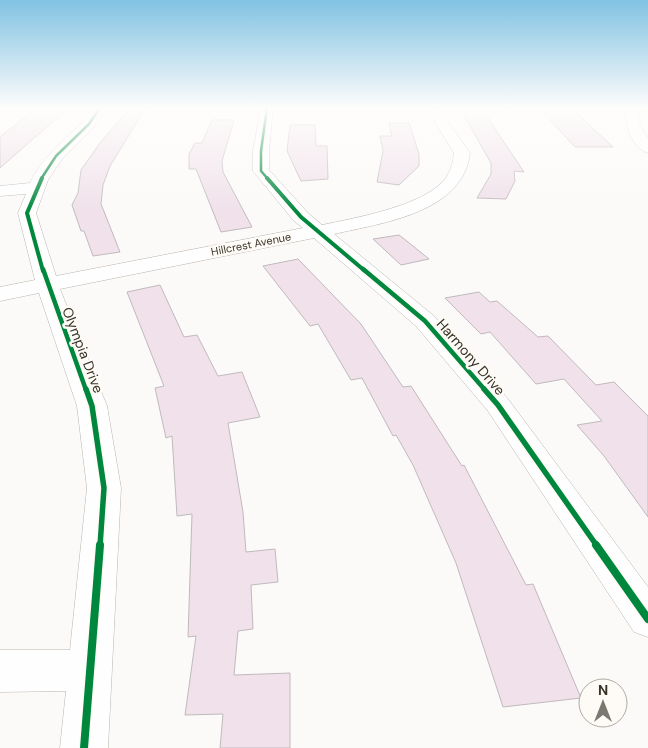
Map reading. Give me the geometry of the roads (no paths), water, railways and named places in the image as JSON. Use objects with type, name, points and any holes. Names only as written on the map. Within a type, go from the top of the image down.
[{"type":"street","name":"Olympia Drive","points":[[70,143],[56,156],[40,180],[27,213],[47,285],[92,406],[104,488],[84,748]]},
{"type":"street","name":"Harmony Drive","points":[[262,143],[261,172],[301,217],[425,321],[498,405],[648,619]]},
{"type":"street","name":"Hillcrest Avenue","points":[[0,294],[317,231],[374,218],[419,204],[444,190],[460,171],[462,153],[455,143]]},
{"type":"street","points":[[0,191],[36,188]]},
{"type":"street","points":[[0,671],[91,670]]}]
